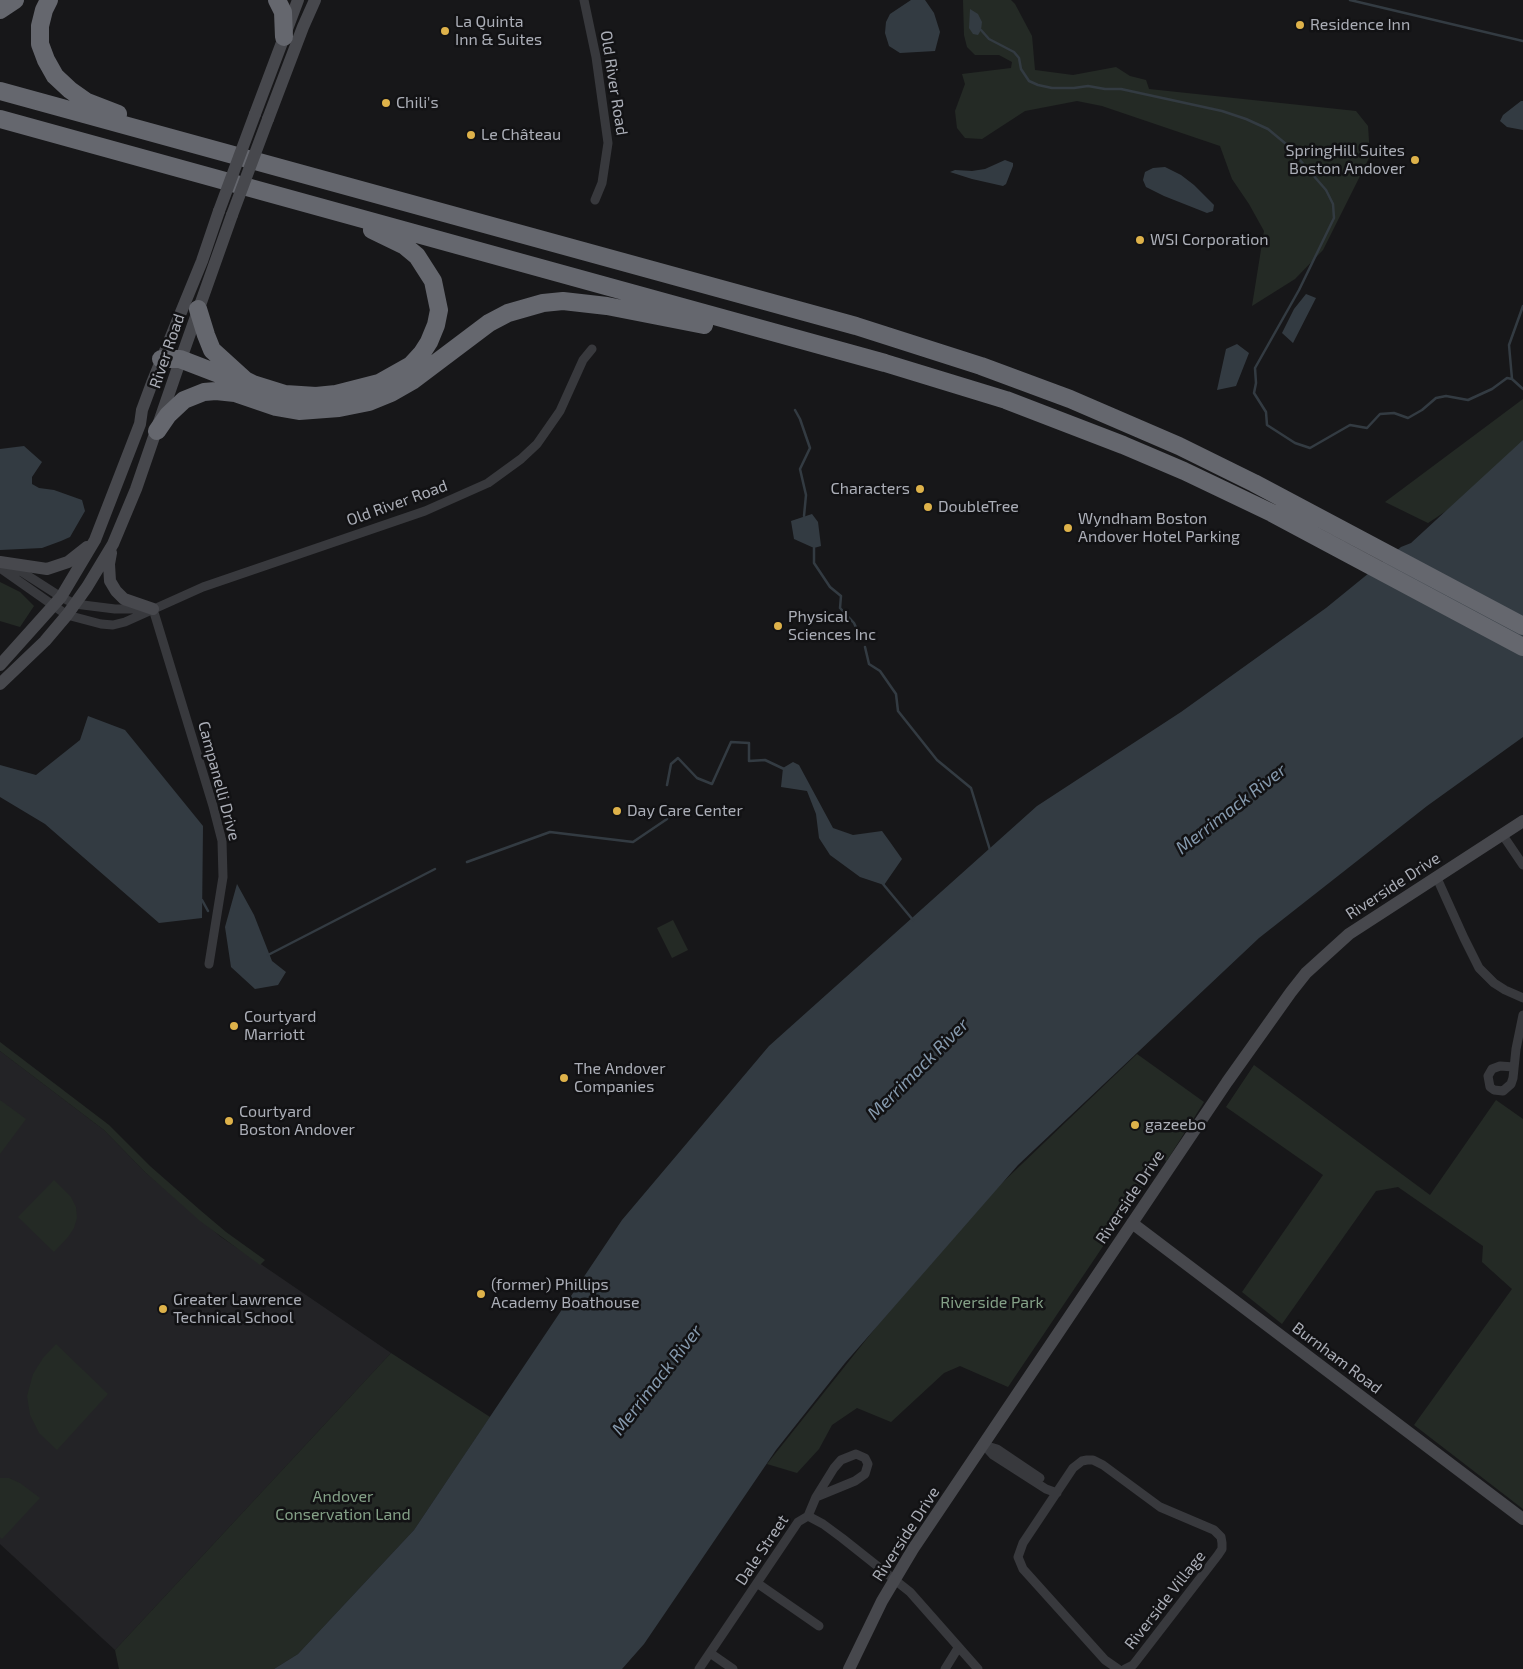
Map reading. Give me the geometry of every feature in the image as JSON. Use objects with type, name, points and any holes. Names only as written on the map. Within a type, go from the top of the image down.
[{"type":"highway","points":[[0,10],[15,0]]},
{"type":"highway","points":[[49,0],[40,26],[40,44],[55,76],[87,102],[202,147]]},
{"type":"highway","points":[[277,0],[283,12],[284,36]]},
{"type":"highway","points":[[0,91],[856,326],[925,347],[1070,399],[1138,428],[1232,472],[1523,626]]},
{"type":"highway","points":[[0,119],[808,341],[961,385],[1075,426],[1184,472],[1272,513],[1523,647]]},
{"type":"highway","points":[[161,359],[240,386],[301,396],[336,394],[359,389],[379,383],[411,365],[422,354],[436,325],[439,310],[433,282],[416,256],[404,246],[326,209]]},
{"type":"highway","points":[[198,309],[212,350],[240,386],[276,407],[299,410],[339,408],[369,402],[391,393],[412,381],[489,323],[521,309],[544,303],[563,301],[614,307],[712,326],[808,341]]},
{"type":"highway","points":[[157,431],[175,408],[192,396],[240,386]]},
{"type":"main road","name":"River Road","points":[[0,684],[45,641],[60,607],[95,540],[140,424],[142,410],[161,359],[202,261],[219,210],[298,0]]},
{"type":"main road","name":"River Road","points":[[0,665],[60,607],[75,604],[113,544],[157,431],[178,365],[232,215],[303,27],[316,0]]},
{"type":"main road","points":[[0,563],[47,569],[54,568],[68,562],[95,540]]},
{"type":"main road","points":[[113,544],[109,572],[110,581],[116,591],[124,599],[153,609]]},
{"type":"main road","name":"Riverside Drive","points":[[849,1669],[868,1628],[895,1579],[1268,1022],[1306,973],[1349,934],[1523,820]]},
{"type":"main road","name":"Burnham Road","points":[[1132,1223],[1523,1519]]},
{"type":"street","name":"Old River Road","points":[[584,0],[596,57],[608,144],[602,183],[595,200]]},
{"type":"street","name":"Old River Road","points":[[60,607],[94,623],[113,625],[125,622],[204,588],[425,511],[488,483],[514,465],[537,444],[560,411],[583,360],[592,349]]},
{"type":"street","points":[[0,563],[22,572],[60,607]]},
{"type":"street","points":[[0,568],[60,607]]},
{"type":"street","name":"Old River Road","points":[[75,604],[115,609],[153,609]]},
{"type":"street","name":"Campanelli Drive","points":[[153,609],[214,808],[222,841],[223,878],[209,964]]},
{"type":"street","points":[[1502,834],[1523,865]]},
{"type":"street","points":[[1436,876],[1480,968],[1494,983],[1523,998]]},
{"type":"street","points":[[1514,1067],[1523,1015]]},
{"type":"street","points":[[984,1444],[997,1449],[1049,1484],[1057,1493]]},
{"type":"street","points":[[808,1516],[816,1497],[841,1460],[856,1454],[865,1458],[868,1467],[864,1476],[848,1485],[816,1497]]},
{"type":"street","name":"Riverside Village","points":[[1118,1669],[1105,1660],[1023,1569],[1018,1561],[1018,1553],[1021,1546],[1076,1464],[1082,1461],[1093,1460],[1103,1464],[1153,1502],[1168,1511],[1214,1530],[1221,1537],[1222,1549],[1218,1556],[1138,1660],[1125,1669]]},
{"type":"street","name":"Dale Street","points":[[699,1669],[798,1522],[808,1516],[823,1524],[910,1592],[978,1669]]},
{"type":"street","points":[[757,1583],[819,1626]]},
{"type":"street","points":[[945,1669],[958,1648]]},
{"type":"street","points":[[710,1653],[733,1669]]},
{"type":"shaded area","name":"Greater Lawrence Technical School","points":[[0,1051],[104,1130],[145,1172],[221,1237],[391,1353],[115,1650],[0,1544]]},
{"type":"green space","points":[[963,0],[1011,0],[1032,36],[1035,70],[1073,75],[1116,67],[1130,76],[1146,80],[1149,89],[1356,111],[1368,126],[1370,156],[1323,250],[1295,279],[1252,306],[1264,231],[1232,179],[1220,146],[1102,106],[1077,101],[1025,111],[982,139],[965,138],[957,128],[955,111],[965,84],[962,74],[1011,68],[1012,62],[999,55],[975,55],[967,47],[964,35]]},
{"type":"green space","points":[[1523,399],[1523,460],[1428,523],[1385,502]]},
{"type":"green space","points":[[0,582],[20,592],[34,606],[20,627],[0,621]]},
{"type":"green space","points":[[673,920],[688,950],[672,958],[657,928]]},
{"type":"green space","points":[[0,1042],[109,1125],[150,1166],[200,1210],[226,1232],[265,1260],[260,1265],[200,1221],[145,1172],[104,1130],[0,1051]]},
{"type":"green space","name":"Riverside Park","points":[[1137,1054],[1204,1102],[1166,1162],[1164,1156],[1008,1387],[960,1366],[944,1373],[891,1422],[857,1408],[832,1425],[819,1449],[797,1473],[767,1464],[877,1326],[1000,1185]]},
{"type":"green space","points":[[1254,1065],[1430,1195],[1496,1100],[1523,1119],[1523,1509],[1414,1425],[1512,1289],[1482,1262],[1483,1246],[1398,1187],[1376,1191],[1282,1324],[1242,1292],[1323,1175],[1226,1107]]},
{"type":"green space","points":[[0,1100],[26,1119],[0,1154]]},
{"type":"green space","points":[[54,1180],[71,1197],[76,1207],[77,1218],[74,1228],[68,1237],[54,1252],[18,1217]]},
{"type":"green space","points":[[56,1344],[108,1394],[57,1450],[39,1433],[30,1415],[27,1396],[33,1374],[43,1358]]},
{"type":"green space","name":"Andover Conservation Land","points":[[391,1353],[490,1417],[414,1530],[298,1654],[274,1669],[119,1669],[115,1650]]},
{"type":"green space","points":[[0,1478],[9,1478],[20,1483],[40,1498],[2,1539],[0,1537]]},
{"type":"water","points":[[911,0],[925,0],[934,13],[940,32],[935,51],[900,53],[889,46],[885,33],[886,22],[890,14]]},
{"type":"water","points":[[970,9],[978,14],[982,22],[978,35],[973,34],[969,28]]},
{"type":"water","points":[[1523,101],[1523,130],[1507,127],[1500,121],[1503,115]]},
{"type":"water","points":[[1005,160],[1013,163],[1013,166],[1006,184],[1003,186],[950,172],[955,170],[972,171],[985,169]]},
{"type":"water","points":[[1165,167],[1181,175],[1194,185],[1214,205],[1213,211],[1207,213],[1146,187],[1143,180],[1145,172],[1153,168]]},
{"type":"water","points":[[1306,294],[1316,298],[1293,343],[1282,333],[1294,309]]},
{"type":"water","points":[[1237,344],[1249,353],[1236,386],[1217,390],[1226,349]]},
{"type":"water","name":"Merrimack River","points":[[1523,440],[1523,737],[1427,806],[1259,938],[1018,1165],[845,1363],[776,1450],[644,1644],[622,1669],[274,1669],[298,1654],[414,1530],[622,1220],[769,1046],[1037,806],[1181,712],[1326,608],[1401,547],[1411,543]]},
{"type":"water","points":[[24,446],[42,462],[32,477],[32,484],[39,488],[54,490],[82,500],[85,511],[70,537],[42,548],[0,550],[0,449]]},
{"type":"water","points":[[812,514],[818,522],[821,546],[814,548],[794,539],[791,521]]},
{"type":"water","points":[[88,716],[125,730],[203,826],[202,918],[159,923],[45,824],[0,797],[0,765],[36,775],[80,740]]},
{"type":"water","points":[[793,762],[799,765],[833,828],[853,835],[882,831],[902,859],[884,885],[860,877],[830,855],[819,838],[816,814],[807,791],[781,787],[783,768]]},
{"type":"water","points":[[237,884],[254,915],[272,961],[286,972],[278,985],[255,989],[231,967],[225,927]]},
{"type":"waterway","points":[[1350,0],[1523,41]]},
{"type":"waterway","points":[[981,30],[989,39],[1014,52],[1019,58],[1021,69],[1029,81],[1038,85],[1052,88],[1088,86],[1121,89],[1222,111],[1268,129],[1286,144],[1326,190],[1333,204],[1334,218],[1299,290],[1255,368],[1256,383],[1254,393],[1266,412],[1267,425],[1295,443],[1310,448],[1350,425],[1367,428],[1380,414],[1394,413],[1408,418],[1422,410],[1436,398],[1446,396],[1468,400],[1492,389],[1507,378],[1512,379],[1523,389]]},
{"type":"waterway","points":[[1512,379],[1509,345],[1523,306]]},
{"type":"waterway","points":[[795,410],[810,448],[800,469],[806,495],[804,516]]},
{"type":"waterway","points":[[814,548],[814,563],[830,587],[841,596],[840,608],[854,623],[859,634]]},
{"type":"waterway","points":[[865,647],[869,664],[880,671],[896,694],[898,711],[937,760],[971,788],[990,850]]},
{"type":"waterway","points":[[667,785],[671,764],[678,758],[697,778],[712,784],[731,742],[749,743],[749,761],[765,760],[784,769]]},
{"type":"waterway","points":[[467,862],[550,832],[633,842],[667,819],[667,804]]},
{"type":"waterway","points":[[268,955],[435,869]]},
{"type":"waterway","points":[[883,884],[913,920]]},
{"type":"waterway","points":[[202,900],[208,911]]},
{"type":"place","name":"Residence Inn","points":[[1300,25]]},
{"type":"place","name":"La Quinta Inn & Suites","points":[[445,31]]},
{"type":"place","name":"Chili's","points":[[386,103]]},
{"type":"place","name":"Le Château","points":[[471,135]]},
{"type":"place","name":"SpringHill Suites Boston Andover","points":[[1415,160]]},
{"type":"place","name":"WSI Corporation","points":[[1140,240]]},
{"type":"place","name":"Characters","points":[[920,489]]},
{"type":"place","name":"DoubleTree","points":[[928,507]]},
{"type":"place","name":"Wyndham Boston Andover Hotel Parking","points":[[1068,528]]},
{"type":"place","name":"Physical Sciences Inc","points":[[778,626]]},
{"type":"place","name":"Day Care Center","points":[[617,811]]},
{"type":"place","name":"Courtyard Marriott","points":[[234,1026]]},
{"type":"place","name":"The Andover Companies","points":[[564,1078]]},
{"type":"place","name":"Courtyard Boston Andover","points":[[229,1121]]},
{"type":"place","name":"gazeebo","points":[[1135,1125]]},
{"type":"place","name":"(former) Phillips Academy Boathouse","points":[[481,1294]]},
{"type":"place","name":"Greater Lawrence Technical School","points":[[163,1309]]}]
